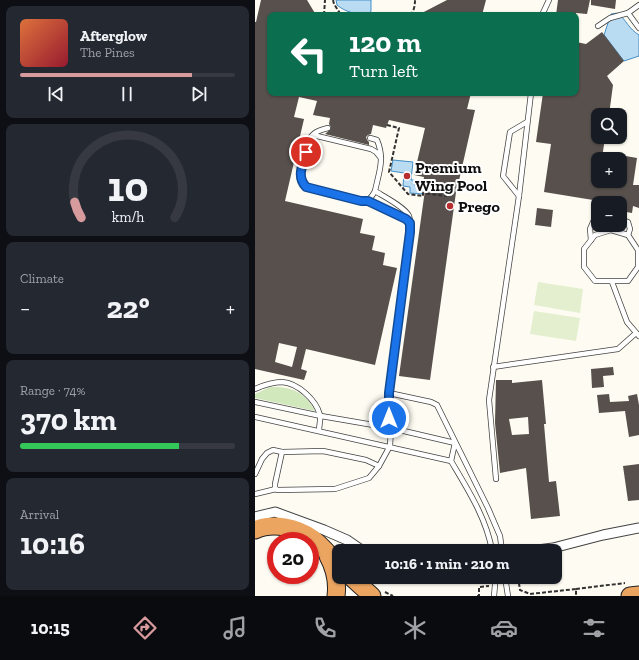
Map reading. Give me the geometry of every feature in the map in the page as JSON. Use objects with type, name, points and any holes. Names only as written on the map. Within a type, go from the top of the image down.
[{"type":"highway","points":[[255,530],[278,526],[297,529],[313,538],[332,558]]},
{"type":"highway","points":[[326,552],[334,568],[337,585],[336,596]]},
{"type":"highway","points":[[359,584],[372,596]]},
{"type":"street","points":[[255,517],[275,512],[324,530],[353,544]]},
{"type":"street","points":[[562,546],[603,535],[639,528]]},
{"type":"lane","points":[[543,12],[549,0]]},
{"type":"lane","points":[[598,26],[610,18],[628,13],[639,5]]},
{"type":"lane","points":[[628,13],[639,28]]},
{"type":"lane","points":[[496,479],[489,400],[519,196],[531,96]]},
{"type":"lane","points":[[519,196],[503,176],[510,132],[527,122]]},
{"type":"lane","points":[[328,128],[320,129],[311,135],[300,177],[301,182],[306,187],[361,201],[368,201],[406,219],[410,223]]},
{"type":"lane","points":[[309,140],[317,136],[371,148],[380,156],[382,160]]},
{"type":"lane","points":[[368,201],[375,191],[382,160],[381,151],[377,140],[370,138]]},
{"type":"lane","points":[[255,494],[276,489],[280,491],[335,489],[369,478],[379,466],[390,446],[391,428],[389,418],[389,393],[410,223],[409,216],[405,211],[375,191]]},
{"type":"lane","points":[[627,222],[630,229],[628,235]]},
{"type":"lane","points":[[591,227],[591,240]]},
{"type":"lane","points":[[611,230],[628,235],[638,250],[638,267],[628,281],[595,281],[584,267],[584,249],[591,240],[595,235],[611,230]]},
{"type":"lane","points":[[493,367],[618,349],[638,335],[627,322],[612,282]]},
{"type":"lane","points":[[255,389],[267,384],[283,382],[298,388],[313,400],[321,416],[319,430]]},
{"type":"lane","points":[[389,393],[437,404],[488,508],[500,536],[501,544]]},
{"type":"lane","points":[[255,402],[321,416],[391,428],[455,443]]},
{"type":"lane","points":[[255,416],[451,461]]},
{"type":"lane","points":[[455,443],[451,461],[479,512],[490,544]]},
{"type":"lane","points":[[255,474],[262,459],[267,453],[273,450],[282,452],[323,451],[366,460],[379,466]]},
{"type":"lane","points":[[276,489],[275,484],[282,452]]},
{"type":"lane","points":[[506,584],[508,596]]},
{"type":"lane","points":[[494,596],[495,585]]},
{"type":"path","points":[[324,12],[325,0]]},
{"type":"path","points":[[333,0],[339,12]]},
{"type":"path","points":[[412,12],[415,5],[415,0]]},
{"type":"path","points":[[387,125],[399,128],[389,172],[408,194],[423,196],[423,193],[447,196]]},
{"type":"path","points":[[519,584],[520,590],[530,594],[577,589],[634,591]]},
{"type":"path","points":[[478,596],[479,587],[495,585]]},
{"type":"path","points":[[576,596],[577,589]]},
{"type":"green space","points":[[538,282],[583,289],[580,313],[534,305]]},
{"type":"green space","points":[[534,311],[580,318],[576,341],[530,334]]},
{"type":"green space","points":[[270,387],[291,389],[297,392],[307,399],[315,411],[255,398],[255,394]]},
{"type":"water","points":[[336,0],[371,0],[371,11],[349,12],[337,5]]},
{"type":"water","points":[[618,13],[639,35],[639,56],[624,61],[604,35],[611,14]]},
{"type":"water","name":"Premium Wing Pool","points":[[393,160],[413,162],[411,180],[415,180],[414,185],[427,187],[426,191],[422,191],[422,194],[410,193],[410,187],[403,186],[404,173],[391,171]]},
{"type":"building","points":[[261,0],[307,0],[314,12],[267,12],[267,96],[470,96],[467,109],[475,110],[457,185],[430,380],[399,376],[426,183],[423,183],[424,177],[414,175],[425,128],[389,120],[386,128],[373,125],[371,134],[366,137],[369,145],[325,134],[331,129],[329,124],[330,118],[313,115],[317,101],[299,97],[294,117],[304,119],[285,201],[363,219],[360,233],[375,236],[372,250],[385,253],[383,265],[397,268],[375,365],[306,349],[301,369],[307,371],[304,380],[255,369],[255,22]],"holes":[[[279,343],[297,347],[292,367],[275,362]]]},
{"type":"building","points":[[447,0],[486,0],[483,12],[424,12]]},
{"type":"building","points":[[558,0],[590,0],[587,14],[579,13],[579,12],[556,12]]},
{"type":"building","points":[[591,0],[616,0],[615,9],[591,5]]},
{"type":"building","points":[[602,32],[624,61],[607,76],[613,85],[610,108],[591,108],[591,144],[604,144],[603,152],[591,152],[591,188],[627,188],[627,156],[637,158],[633,185],[639,185],[639,208],[633,206],[632,213],[627,212],[627,196],[591,196],[591,200],[544,192],[551,144],[536,142],[543,96],[579,96],[579,43],[586,44]]},
{"type":"building","points":[[537,208],[553,210],[551,227],[535,225]]},
{"type":"building","points":[[613,367],[614,375],[603,376],[604,387],[592,388],[591,369]]},
{"type":"building","points":[[496,380],[512,380],[512,383],[542,380],[549,482],[556,481],[560,516],[531,519],[526,468],[500,473],[495,423]],"holes":[[[528,417],[529,434],[512,435],[509,419]]]},
{"type":"building","points":[[609,394],[610,402],[629,401],[628,396],[637,394],[639,405],[639,435],[629,437],[625,411],[599,413],[597,395]]},
{"type":"building","points":[[639,464],[639,500],[628,501],[623,466]]},
{"type":"place","name":"Premium Wing Pool","points":[[407,176]]},
{"type":"place","name":"Prego","points":[[450,206]]},
{"type":"route","points":[[306,152],[300,177],[301,182],[306,187],[361,201],[368,201],[406,219],[410,223],[389,393],[389,418]]}]
